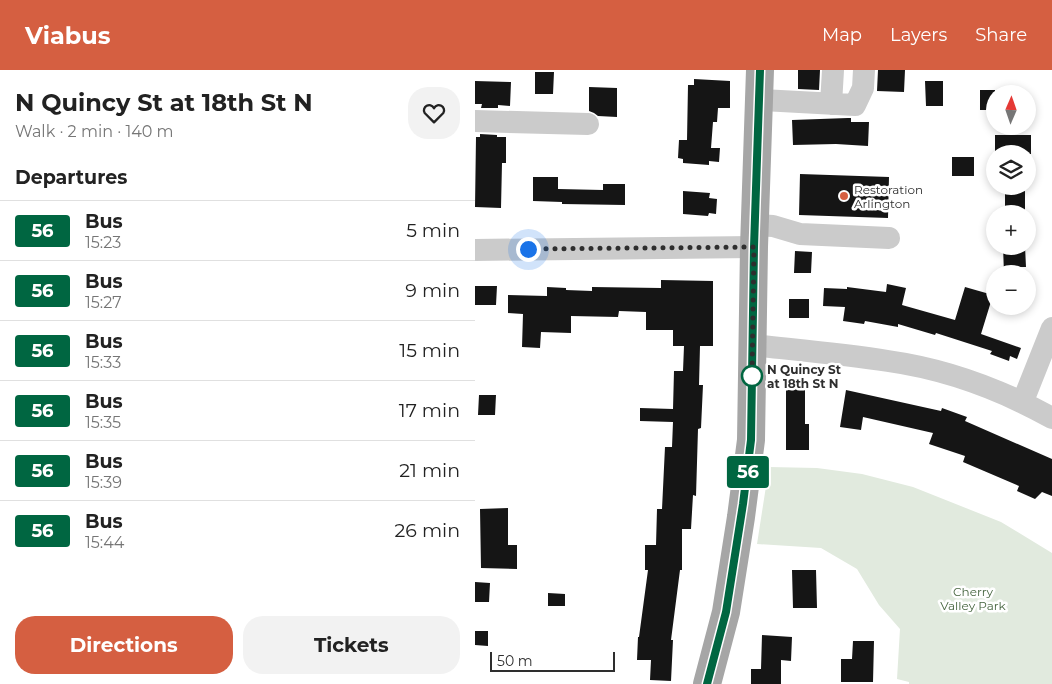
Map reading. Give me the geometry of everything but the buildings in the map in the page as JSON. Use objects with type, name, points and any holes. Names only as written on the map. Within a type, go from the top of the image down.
[{"type":"main road","points":[[707,684],[726,612],[751,440],[760,70]]},
{"type":"street","points":[[831,104],[833,70]]},
{"type":"street","points":[[760,100],[855,105],[863,88],[864,70]]},
{"type":"street","points":[[475,121],[588,124]]},
{"type":"street","points":[[475,250],[755,236],[773,226],[800,234],[889,238]]},
{"type":"street","points":[[1023,401],[1052,328]]},
{"type":"street","points":[[752,345],[890,361],[957,376],[1023,401],[1052,418]]},
{"type":"green space","name":"Cherry Valley Park","points":[[769,467],[817,468],[862,474],[913,487],[1001,522],[1052,553],[1052,684],[909,684],[909,682],[897,679],[900,629],[879,605],[857,569],[821,548],[757,544]]},
{"type":"bus line","name":"56","points":[[707,684],[726,612],[737,551],[751,440],[754,247],[760,70]]},
{"type":"place","name":"Restoration Arlington","points":[[844,196]]},
{"type":"place","name":"N Quincy St at 18th St N","points":[[752,376]]},
{"type":"route","points":[[528,249],[754,247],[752,376]]}]
